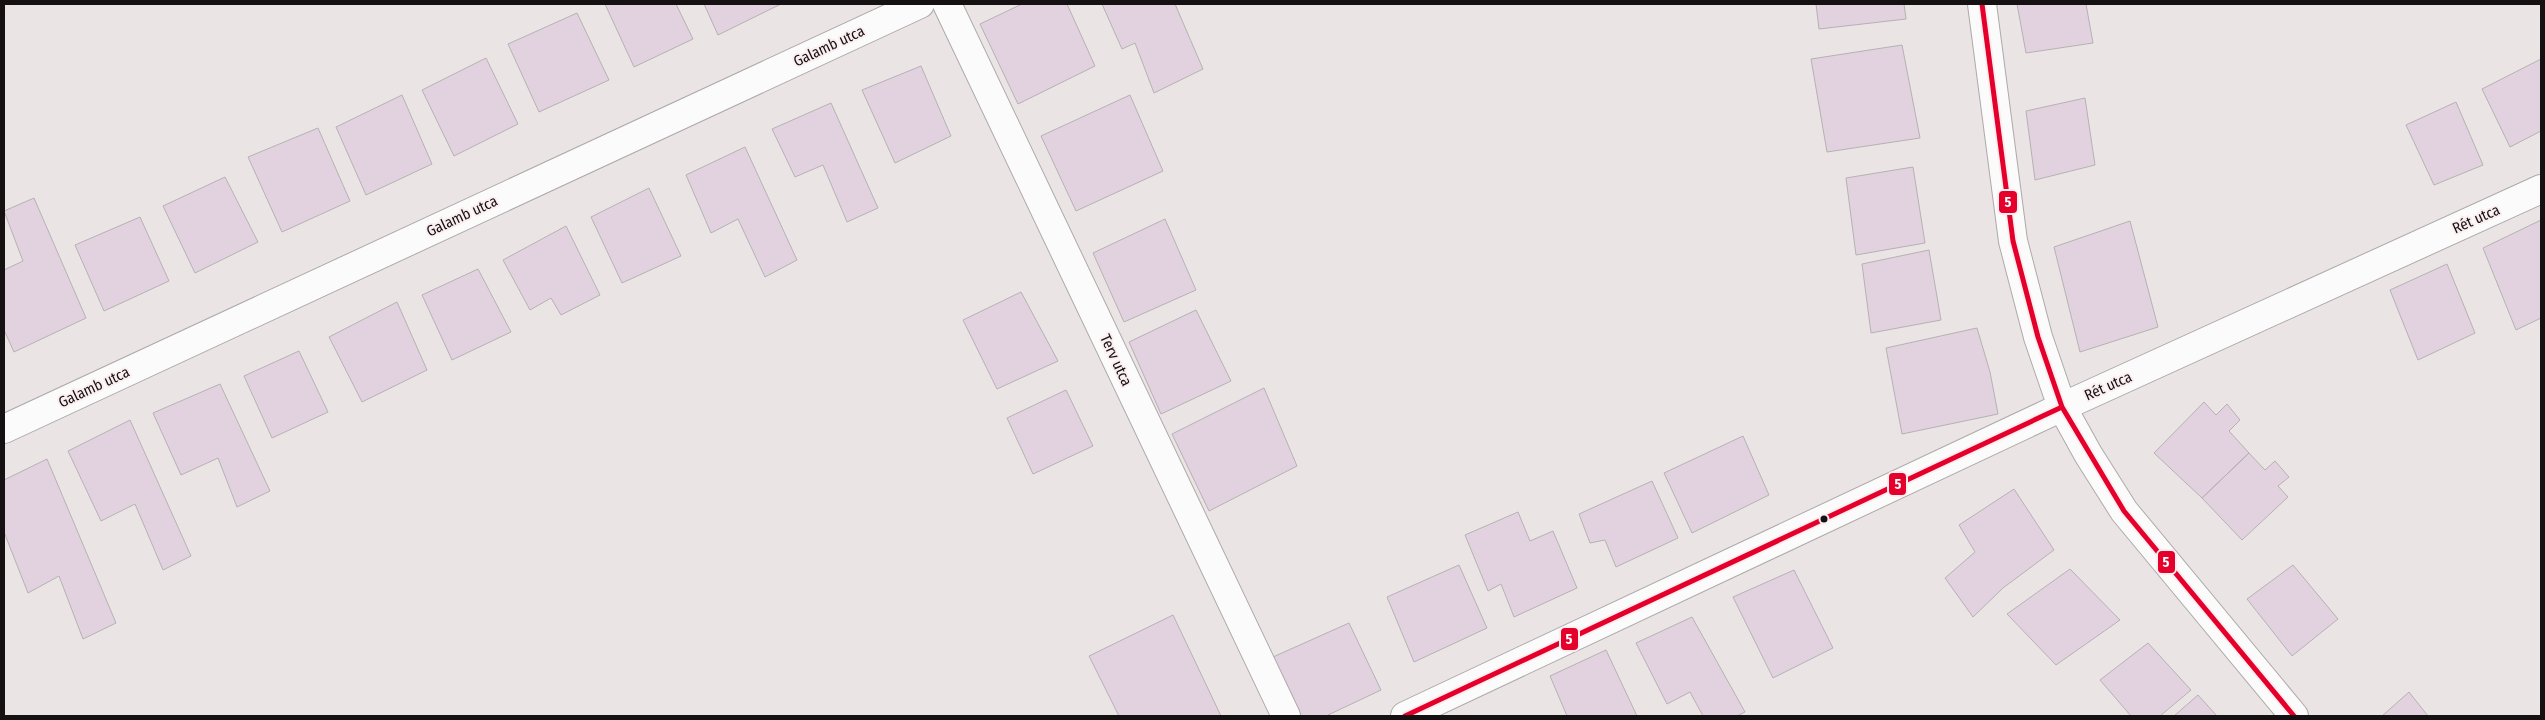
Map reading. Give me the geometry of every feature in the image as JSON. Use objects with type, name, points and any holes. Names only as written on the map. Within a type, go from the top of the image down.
[{"type":"street","name":"Galamb utca","points":[[4,429],[920,4]]},
{"type":"street","name":"Terv utca","points":[[947,4],[1286,716]]},
{"type":"street","points":[[1982,4],[2014,241],[2038,337],[2062,407],[2088,454],[2124,511],[2294,716]]},
{"type":"street","name":"Rét utca","points":[[1405,716],[2062,407],[2541,189]]},
{"type":"building","points":[[605,4],[676,4],[693,39],[634,67]]},
{"type":"building","points":[[704,4],[781,4],[718,35]]},
{"type":"building","points":[[1022,4],[1067,4],[1095,66],[1018,104],[980,24]]},
{"type":"building","points":[[1102,4],[1175,4],[1203,69],[1154,93],[1135,43],[1122,49]]},
{"type":"building","points":[[1816,4],[1904,4],[1906,19],[1819,29]]},
{"type":"building","points":[[2017,4],[2086,4],[2093,43],[2026,53]]},
{"type":"building","points":[[577,13],[609,80],[539,112],[508,44]]},
{"type":"building","points":[[1902,45],[1920,138],[1827,152],[1811,59]]},
{"type":"building","points":[[486,58],[518,124],[454,156],[422,90]]},
{"type":"building","points":[[2541,59],[2541,131],[2510,147],[2482,89]]},
{"type":"building","points":[[921,66],[951,136],[895,163],[862,90]]},
{"type":"building","points":[[402,95],[432,164],[366,195],[336,127]]},
{"type":"building","points":[[1130,95],[1163,171],[1076,211],[1041,136]]},
{"type":"building","points":[[2085,98],[2095,165],[2035,180],[2026,111]]},
{"type":"building","points":[[2456,102],[2483,165],[2434,185],[2406,125]]},
{"type":"building","points":[[831,103],[878,208],[847,222],[823,165],[795,177],[772,129]]},
{"type":"building","points":[[318,128],[350,201],[282,232],[248,157]]},
{"type":"building","points":[[745,147],[797,260],[765,277],[738,219],[711,233],[686,175]]},
{"type":"building","points":[[1913,167],[1925,243],[1856,255],[1846,178]]},
{"type":"building","points":[[225,177],[258,242],[195,273],[163,206]]},
{"type":"building","points":[[649,188],[681,256],[622,283],[591,217]]},
{"type":"building","points":[[34,198],[86,318],[14,352],[4,330],[4,270],[23,261],[4,211]]},
{"type":"building","points":[[140,217],[169,281],[104,311],[75,245]]},
{"type":"building","points":[[1165,219],[1196,290],[1124,322],[1093,253]]},
{"type":"building","points":[[2541,220],[2541,318],[2516,330],[2483,248]]},
{"type":"building","points":[[2130,221],[2158,327],[2080,352],[2054,247]]},
{"type":"building","points":[[566,226],[600,295],[561,315],[551,298],[530,310],[503,260]]},
{"type":"building","points":[[1929,250],[1941,320],[1871,333],[1862,264]]},
{"type":"building","points":[[2447,264],[2475,333],[2418,360],[2390,290]]},
{"type":"building","points":[[478,269],[511,332],[452,360],[422,295]]},
{"type":"building","points":[[1021,292],[1058,361],[997,389],[963,320]]},
{"type":"building","points":[[397,302],[427,370],[362,402],[329,337]]},
{"type":"building","points":[[1196,310],[1231,381],[1161,414],[1129,342]]},
{"type":"building","points":[[1977,328],[1990,372],[1998,414],[1902,434],[1886,348]]},
{"type":"building","points":[[299,351],[328,412],[272,438],[244,376]]},
{"type":"building","points":[[220,384],[270,491],[237,507],[218,458],[181,475],[153,413]]},
{"type":"building","points":[[1264,388],[1297,466],[1209,511],[1172,434]]},
{"type":"building","points":[[1066,390],[1093,446],[1033,474],[1007,418]]},
{"type":"building","points":[[2204,402],[2216,415],[2227,404],[2240,420],[2229,431],[2249,453],[2202,498],[2154,453]]},
{"type":"building","points":[[130,420],[191,556],[163,570],[135,504],[101,521],[68,451]]},
{"type":"building","points":[[1743,436],[1769,495],[1692,533],[1664,473]]},
{"type":"building","points":[[2249,453],[2265,470],[2275,461],[2289,477],[2278,486],[2288,497],[2242,540],[2202,498]]},
{"type":"building","points":[[47,459],[116,623],[83,639],[59,576],[28,593],[4,532],[4,480]]},
{"type":"building","points":[[1652,481],[1678,538],[1616,567],[1605,540],[1590,543],[1579,514]]},
{"type":"building","points":[[2014,489],[2054,550],[2003,588],[1973,617],[1945,578],[1975,552],[1959,525]]},
{"type":"building","points":[[1518,512],[1530,541],[1553,531],[1577,588],[1514,617],[1501,584],[1488,591],[1465,535]]},
{"type":"building","points":[[1459,565],[1487,628],[1414,662],[1387,597]]},
{"type":"building","points":[[2293,565],[2338,619],[2292,656],[2247,599]]},
{"type":"building","points":[[2070,569],[2120,620],[2056,665],[2007,614]]},
{"type":"building","points":[[1794,570],[1833,648],[1773,678],[1733,597]]},
{"type":"building","points":[[1173,615],[1221,716],[1119,716],[1089,656]]},
{"type":"building","points":[[1692,617],[1745,712],[1737,716],[1703,716],[1690,692],[1667,704],[1636,643]]},
{"type":"building","points":[[1349,623],[1381,690],[1326,716],[1301,716],[1273,657]]},
{"type":"building","points":[[2148,643],[2191,690],[2160,716],[2131,716],[2100,680]]},
{"type":"building","points":[[1606,650],[1637,716],[1567,716],[1550,676]]},
{"type":"building","points":[[2409,692],[2428,716],[2382,716]]},
{"type":"building","points":[[2198,695],[2217,716],[2174,716]]},
{"type":"transit line","name":"5","points":[[1982,4],[2013,241],[2038,337],[2062,407],[2124,511],[2294,716]]},
{"type":"transit line","name":"5","points":[[1405,716],[2062,407]]}]
